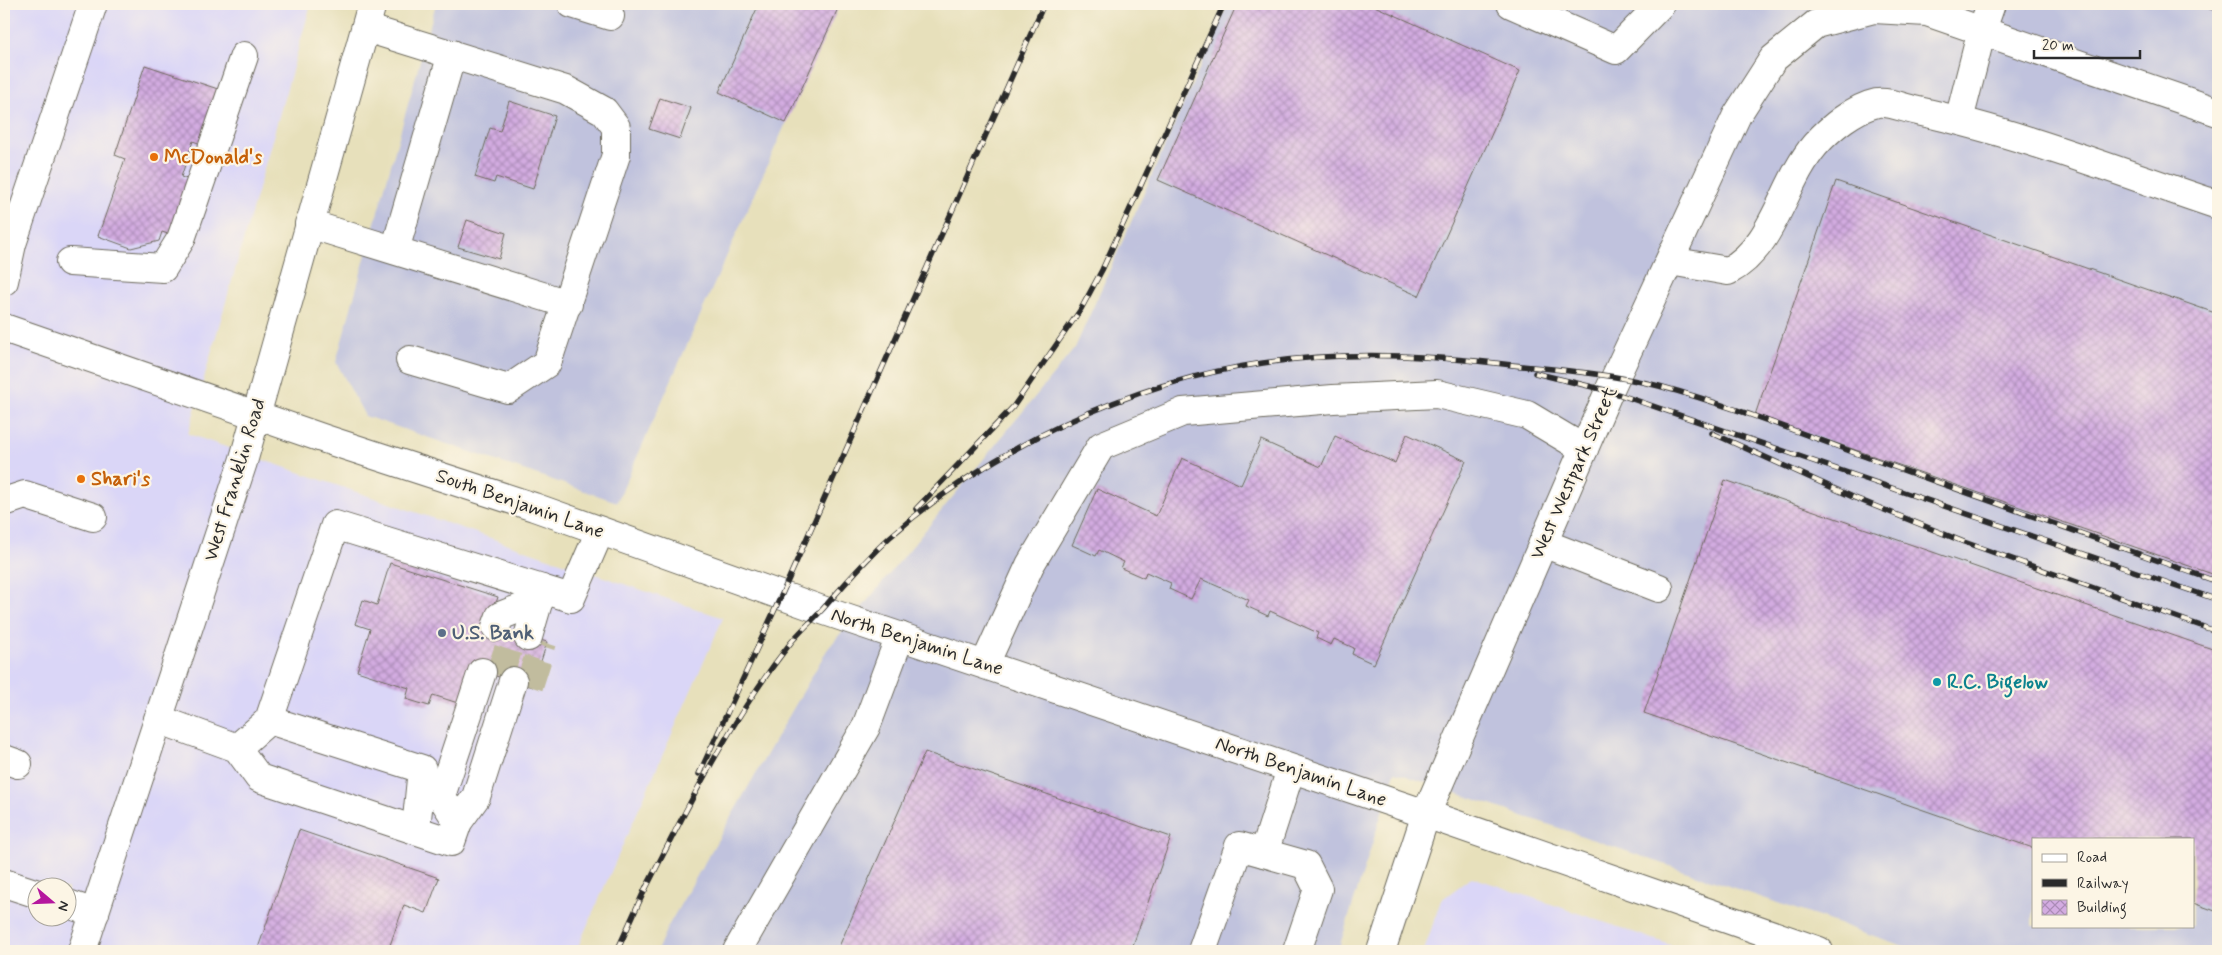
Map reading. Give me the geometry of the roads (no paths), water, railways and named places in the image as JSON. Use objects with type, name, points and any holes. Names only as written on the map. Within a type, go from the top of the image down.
[{"type":"street","points":[[4,281],[12,244],[93,4]]},
{"type":"street","points":[[572,4],[610,16]]},
{"type":"street","points":[[1511,4],[1616,50],[1661,4]]},
{"type":"street","points":[[1959,120],[1982,30],[1991,4]]},
{"type":"street","points":[[1812,14],[1874,9],[1927,12],[2218,112]]},
{"type":"street","name":"West Westpark Street","points":[[1381,951],[1426,814],[1584,449],[1737,115],[1773,59],[1812,14]]},
{"type":"street","points":[[369,16],[452,54],[566,90],[604,111],[616,127],[616,155],[548,363],[508,389],[410,360]]},
{"type":"street","name":"West Franklin Road","points":[[82,951],[257,414],[369,16]]},
{"type":"street","points":[[395,250],[452,54]]},
{"type":"street","points":[[70,262],[163,268],[181,238],[244,56]]},
{"type":"street","points":[[1670,261],[1728,271],[1747,258],[1759,245],[1792,180],[1815,145],[1846,116],[1878,103],[1959,120],[2218,205]]},
{"type":"street","points":[[309,224],[568,304]]},
{"type":"street","name":"South Benjamin Lane","points":[[4,328],[600,530],[782,594]]},
{"type":"street","points":[[985,664],[1030,565],[1101,446],[1183,412],[1333,399],[1437,394],[1527,415],[1584,449]]},
{"type":"street","points":[[4,502],[24,495],[93,517]]},
{"type":"street","points":[[238,748],[269,720],[335,525],[541,595],[571,598],[600,530]]},
{"type":"street","points":[[1543,543],[1659,588]]},
{"type":"street","name":"North Benjamin Lane","points":[[782,594],[900,636],[1426,814],[1819,951]]},
{"type":"street","points":[[541,595],[548,627],[520,634],[500,616],[541,595]]},
{"type":"street","points":[[737,951],[866,727],[900,636]]},
{"type":"street","points":[[158,719],[238,748],[259,778],[451,842],[458,822],[490,804],[506,679],[441,796],[458,822]]},
{"type":"street","points":[[269,720],[422,769],[416,829]]},
{"type":"street","points":[[1264,854],[1291,769]]},
{"type":"street","points":[[1202,951],[1240,846],[1306,865],[1318,889],[1297,951]]},
{"type":"street","points":[[4,883],[28,891]]},
{"type":"street","points":[[78,907],[95,913]]},
{"type":"tunnel","points":[[499,676],[514,632]]},
{"type":"tunnel","points":[[529,686],[543,642]]},
{"type":"railway","points":[[699,774],[782,594],[1044,4]]},
{"type":"railway","points":[[916,509],[1013,407],[1081,309],[1102,270],[1224,4]]},
{"type":"railway","points":[[644,892],[710,765],[768,674],[796,636],[890,537],[972,475],[1017,448],[1064,424],[1113,403],[1213,372],[1294,359],[1388,356],[1450,359],[1623,378],[1659,386],[1738,411],[2218,582]]},
{"type":"railway","points":[[1535,373],[1609,391],[2218,600]]},
{"type":"railway","points":[[1712,433],[1855,498],[1964,542],[2218,632]]},
{"type":"railway","points":[[617,951],[646,887]]},
{"type":"place","name":"McDonald's","points":[[154,157]]},
{"type":"place","name":"Shari's","points":[[81,479]]},
{"type":"place","name":"U.S. Bank","points":[[442,633]]},
{"type":"place","name":"R.C. Bigelow","points":[[1937,682]]}]
